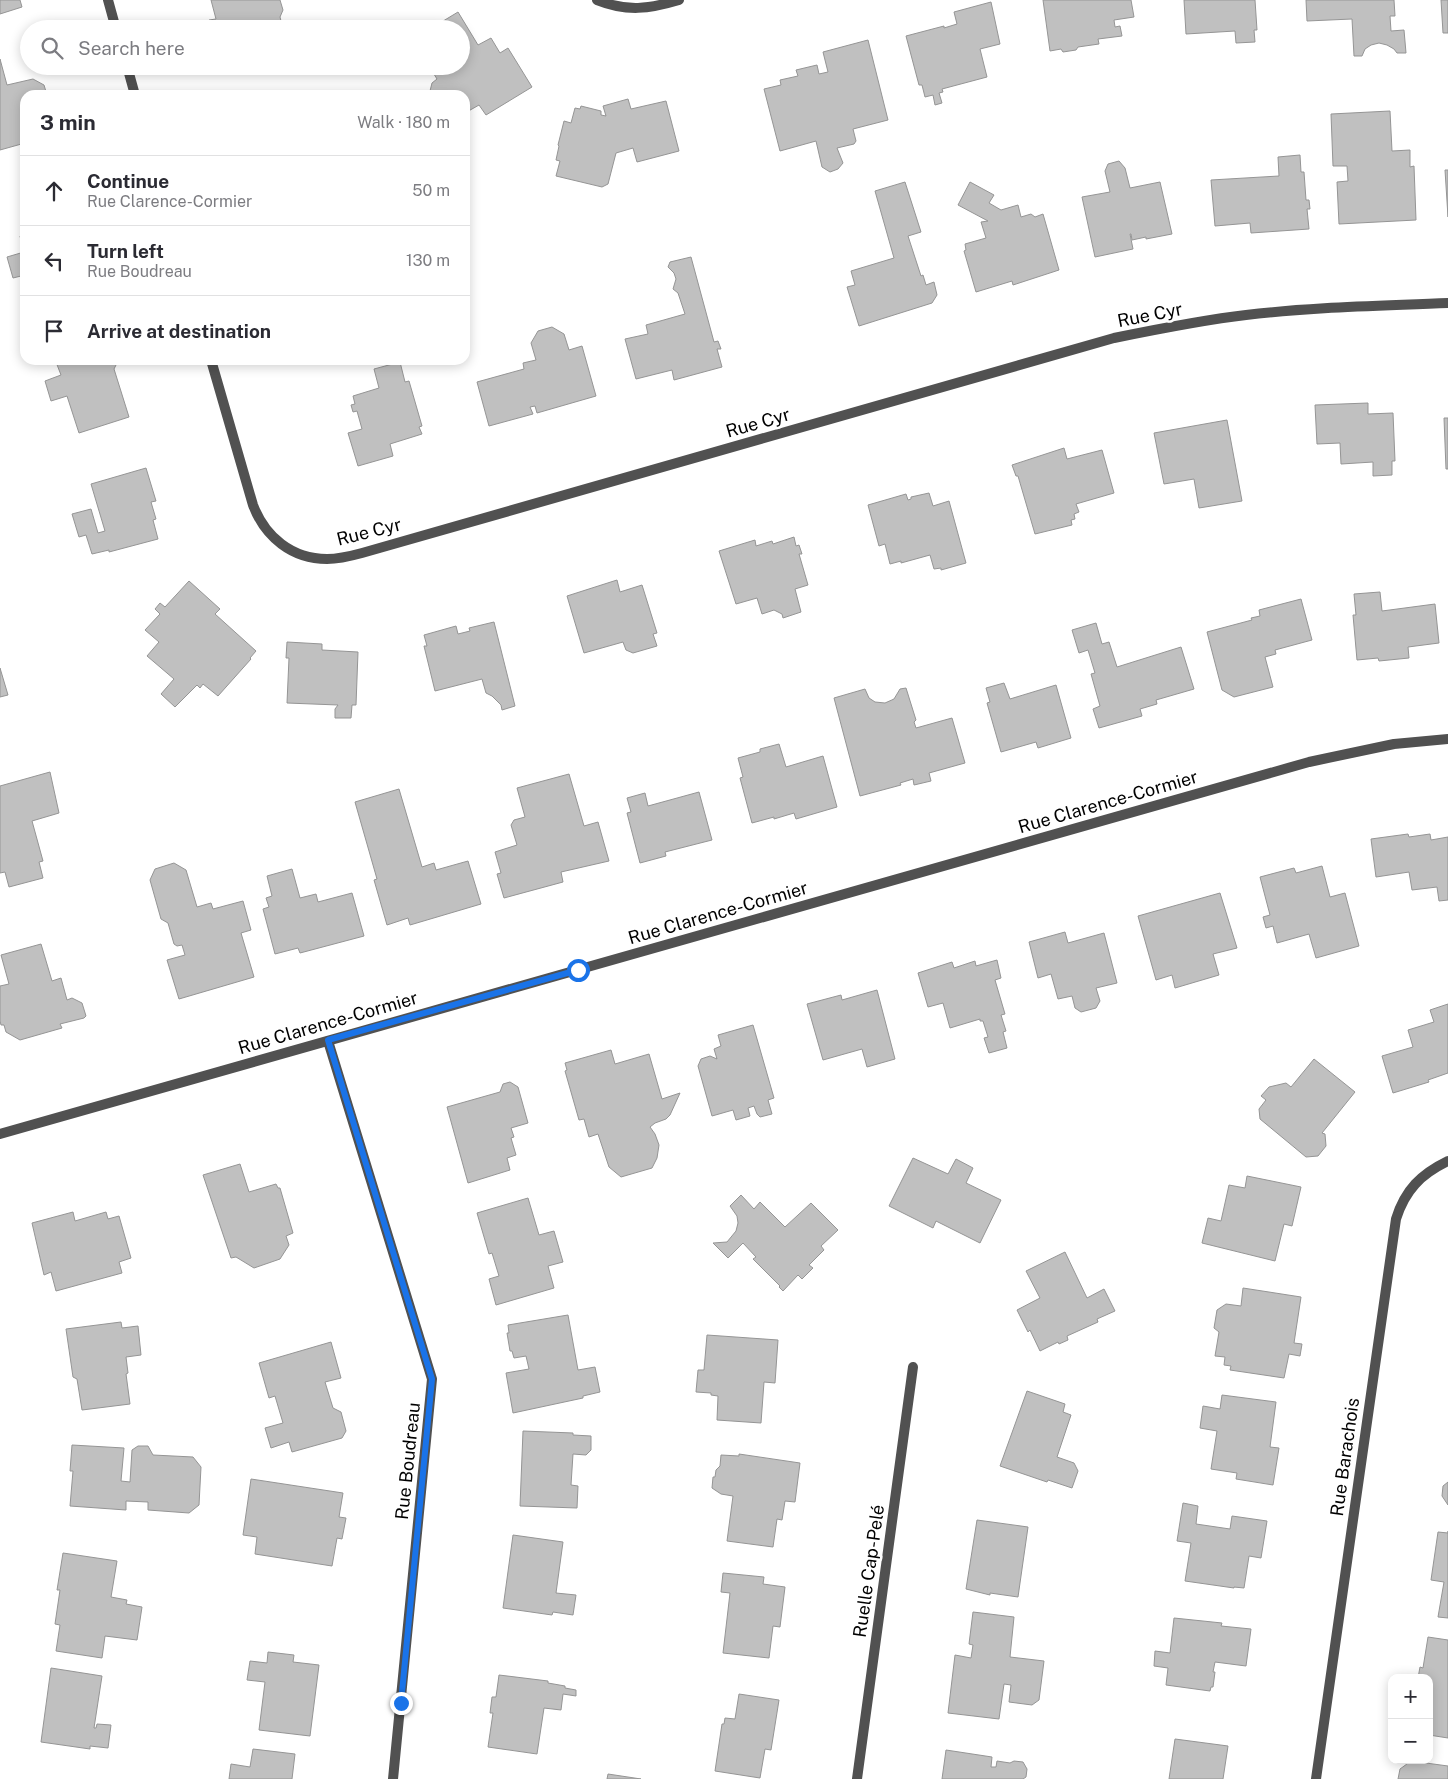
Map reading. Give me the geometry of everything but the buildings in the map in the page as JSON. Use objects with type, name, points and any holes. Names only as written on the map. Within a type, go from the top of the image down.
[{"type":"street","points":[[108,0],[114,20]]},
{"type":"street","points":[[597,0],[611,5],[638,9],[679,0]]},
{"type":"street","points":[[129,75],[134,90]]},
{"type":"street","name":"Rue Cyr","points":[[212,365],[253,505],[261,525],[268,534],[288,549],[315,558],[327,559],[362,553],[1114,338],[1245,315],[1292,310],[1448,304]]},
{"type":"street","name":"Rue Clarence-Cormier","points":[[0,1134],[1309,762],[1394,744],[1448,739]]},
{"type":"street","name":"Rue Boudreau","points":[[328,1040],[432,1379],[393,1779]]},
{"type":"street","name":"Rue Barachois","points":[[1316,1779],[1396,1219],[1407,1193],[1437,1166],[1448,1161]]},
{"type":"street","name":"Ruelle Cap-Pelé","points":[[857,1779],[913,1367]]},
{"type":"route","points":[[401,1703],[432,1379],[328,1040],[578,970]]}]
